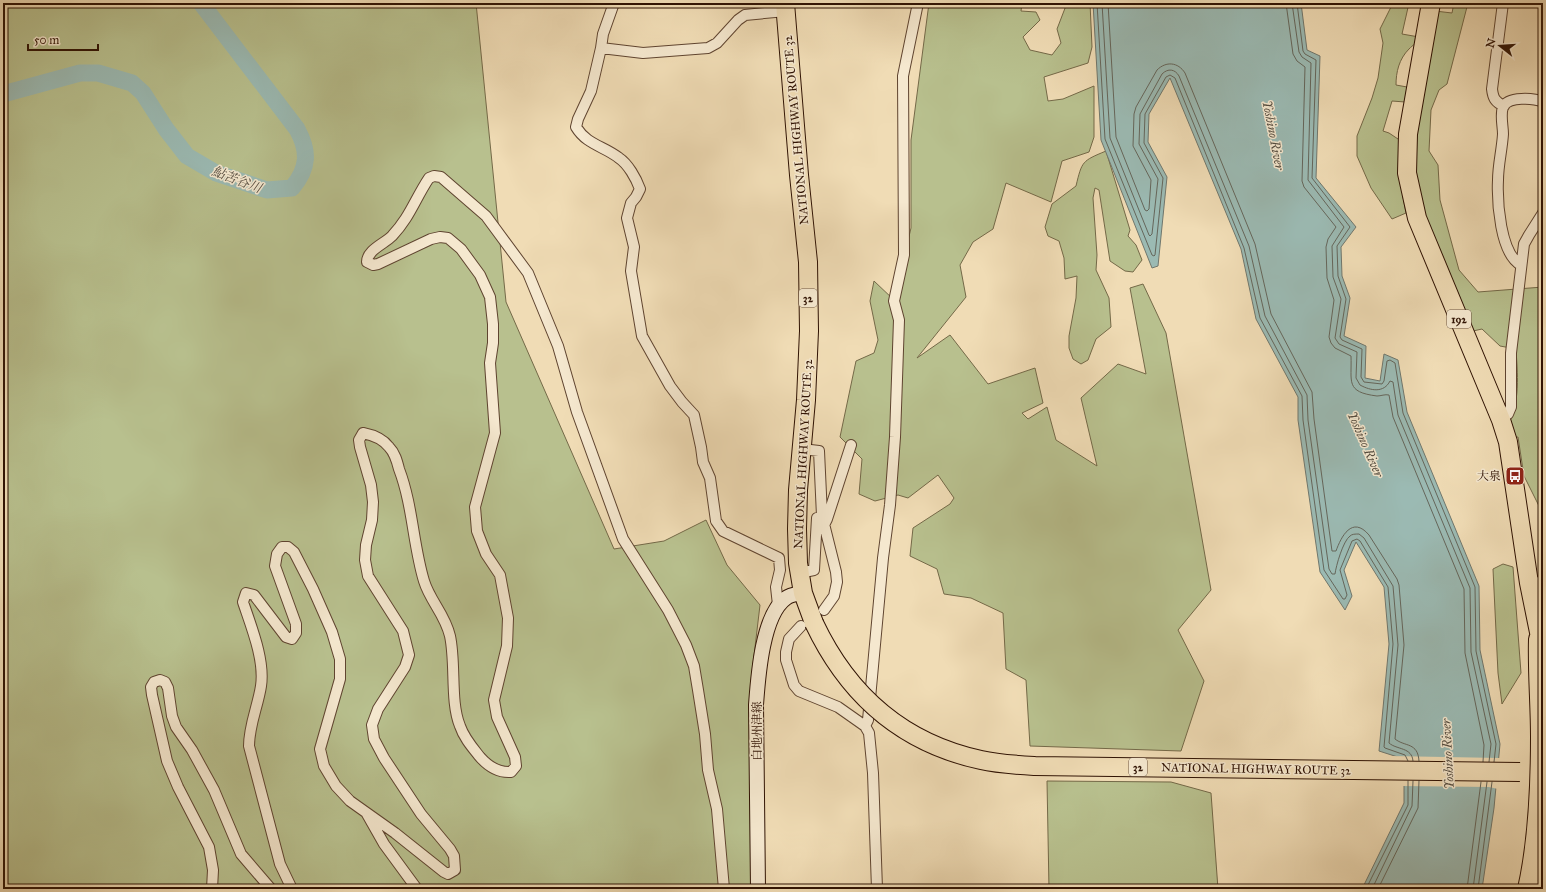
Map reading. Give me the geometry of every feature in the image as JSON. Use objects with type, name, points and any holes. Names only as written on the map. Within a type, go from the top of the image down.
[{"type":"highway","name":"192","points":[[1431,3],[1408,134],[1407,173],[1417,218],[1502,420],[1508,442],[1536,582],[1541,771]]},
{"type":"highway","name":"NATIONAL HIGHWAY ROUTE 32","points":[[786,7],[799,175],[808,262],[806,400],[796,529],[799,572],[803,593],[813,620],[829,653],[859,692],[885,716],[922,740],[961,755],[1004,764],[1035,766],[1520,772],[1541,771]]},
{"type":"highway","name":"192","points":[[1538,634],[1543,652]]},
{"type":"highway","points":[[1527,889],[1535,838],[1541,771]]},
{"type":"main road","points":[[778,605],[786,597],[803,593]]},
{"type":"main road","name":"白地州津線","points":[[758,889],[756,705],[758,675],[763,645],[778,605]]},
{"type":"street","points":[[613,3],[603,34],[591,91],[578,119],[576,127],[581,136],[619,158],[637,181],[640,189],[631,203],[628,218],[634,246],[631,271],[642,336],[670,386],[694,415],[703,462],[710,478],[716,521],[723,531],[779,558],[780,570],[776,587],[778,605]]},
{"type":"street","points":[[865,726],[868,720],[883,558],[890,505],[895,437],[899,320],[894,301],[904,255],[903,76],[918,3]]},
{"type":"street","points":[[1503,3],[1492,96],[1496,103],[1504,106]]},
{"type":"street","points":[[601,48],[643,53],[708,48],[717,42],[738,20],[745,15],[786,7]]},
{"type":"street","points":[[1521,265],[1517,263],[1504,243],[1498,180],[1503,132],[1502,116],[1504,106],[1508,102],[1522,99],[1538,100],[1543,102]]},
{"type":"street","points":[[292,889],[280,864],[249,746],[249,734],[261,684],[259,652],[243,602],[246,593],[254,595],[286,637],[292,639],[296,633],[296,624],[275,566],[277,554],[282,548],[288,547],[294,552],[313,589],[332,632],[340,659],[340,679],[320,749],[324,766],[336,786],[350,801],[395,833],[444,872],[448,874],[455,870],[454,856],[450,849],[421,814],[384,758],[374,739],[372,725],[378,709],[405,667],[409,655],[403,631],[368,576],[365,560],[366,545],[372,520],[373,502],[372,485],[360,447],[359,440],[363,433],[382,439],[389,446],[394,453],[403,479],[425,584],[446,621],[450,636],[453,656],[455,705],[459,726],[467,742],[482,760],[495,770],[502,773],[511,772],[516,766],[515,757],[497,717],[494,700],[507,646],[508,618],[500,575],[486,554],[477,531],[474,507],[494,433],[490,363],[493,343],[493,324],[490,297],[480,275],[461,249],[448,238],[440,236],[426,241],[372,266],[367,262],[367,258],[370,254],[402,225],[412,211],[428,178],[434,176],[441,177],[486,216],[528,272],[558,346],[577,412],[623,539],[668,610],[686,645],[696,678],[705,734],[708,770],[717,809],[724,889]]},
{"type":"street","points":[[1502,420],[1508,414],[1511,407],[1511,353],[1524,244],[1543,213]]},
{"type":"street","points":[[823,521],[828,519],[851,445]]},
{"type":"street","points":[[802,449],[819,451],[823,521],[838,582],[834,596],[813,620],[789,639],[786,660],[794,685],[799,691],[838,708],[865,726],[869,733],[873,772],[877,889]]},
{"type":"street","points":[[799,572],[814,570],[817,518],[823,521]]},
{"type":"street","points":[[212,889],[213,870],[209,847],[178,787],[167,761],[151,688],[154,682],[160,680],[165,682],[168,688],[172,716],[176,727],[192,750],[214,790],[241,854],[270,889]]},
{"type":"street","points":[[366,812],[384,844],[417,889]]},
{"type":"green space","points":[[3,3],[476,3],[506,302],[614,549],[664,541],[706,520],[727,565],[760,605],[751,681],[752,889],[3,889]]},
{"type":"green space","points":[[929,3],[1022,3],[1021,11],[1036,12],[1040,20],[1023,37],[1030,50],[1052,55],[1061,43],[1057,29],[1067,3],[1090,3],[1092,47],[1088,63],[1044,77],[1048,101],[1063,99],[1094,86],[1094,137],[1089,152],[1062,161],[1051,202],[1006,183],[993,229],[973,242],[960,265],[966,297],[917,358],[950,335],[988,384],[1035,368],[1043,403],[1022,413],[1028,419],[1047,407],[1056,440],[1097,466],[1081,398],[1118,364],[1146,374],[1130,288],[1143,284],[1166,333],[1211,590],[1178,630],[1204,681],[1181,751],[1030,746],[1026,680],[1006,669],[1003,613],[971,598],[944,594],[937,569],[910,556],[913,528],[950,504],[954,498],[938,475],[908,498],[898,495],[875,501],[859,494],[862,459],[840,437],[856,361],[874,353],[878,340],[870,301],[874,281],[894,300],[911,228],[911,140]]},
{"type":"green space","points":[[1393,3],[1409,3],[1402,34],[1419,37],[1400,61],[1397,71],[1396,85],[1407,87],[1405,102],[1392,101],[1383,131],[1398,139],[1417,113],[1435,11],[1452,13],[1454,3],[1468,3],[1447,84],[1439,90],[1431,110],[1429,151],[1438,165],[1440,200],[1459,270],[1478,292],[1543,287],[1543,361],[1540,374],[1543,411],[1543,509],[1539,506],[1524,476],[1518,437],[1510,438],[1505,422],[1514,408],[1516,398],[1516,349],[1500,346],[1482,329],[1473,331],[1403,197],[1406,213],[1392,219],[1371,188],[1357,156],[1357,136],[1378,78],[1383,43],[1380,29]]},
{"type":"green space","points":[[1106,151],[1130,230],[1128,236],[1136,245],[1142,260],[1133,272],[1125,271],[1110,261],[1099,190],[1095,188],[1093,198],[1097,255],[1096,270],[1109,298],[1111,327],[1096,339],[1088,360],[1081,364],[1073,359],[1069,348],[1069,336],[1076,298],[1077,276],[1065,279],[1064,258],[1059,241],[1048,236],[1045,227],[1052,204],[1076,186],[1084,163],[1092,157]]},
{"type":"green space","points":[[1503,564],[1513,567],[1521,673],[1502,704],[1498,673],[1493,569]]},
{"type":"green space","points":[[1047,781],[1171,782],[1211,793],[1218,889],[1049,889]]},
{"type":"water","name":"Yoshino River","points":[[1093,3],[1301,3],[1307,50],[1320,56],[1316,178],[1356,227],[1341,247],[1342,276],[1350,298],[1344,336],[1366,346],[1365,378],[1380,381],[1384,354],[1398,360],[1407,412],[1479,586],[1480,650],[1500,744],[1494,808],[1482,889],[1362,889],[1404,803],[1404,759],[1379,751],[1389,644],[1384,587],[1356,542],[1344,570],[1352,596],[1345,610],[1320,572],[1298,420],[1298,397],[1256,319],[1241,249],[1170,78],[1149,114],[1148,142],[1167,177],[1158,266],[1152,268],[1101,140]]},
{"type":"pier","points":[[1390,756],[1500,758],[1498,789],[1489,787],[1402,786],[1402,760]]},
{"type":"waterway","name":"鮎苦谷川","points":[[3,94],[80,73],[98,73],[132,83],[143,93],[166,129],[187,156],[216,173],[267,190],[292,188],[298,181],[304,166],[305,152],[301,137],[297,129],[201,3]]},
{"type":"place","name":"大泉","points":[[1515,476]]}]
